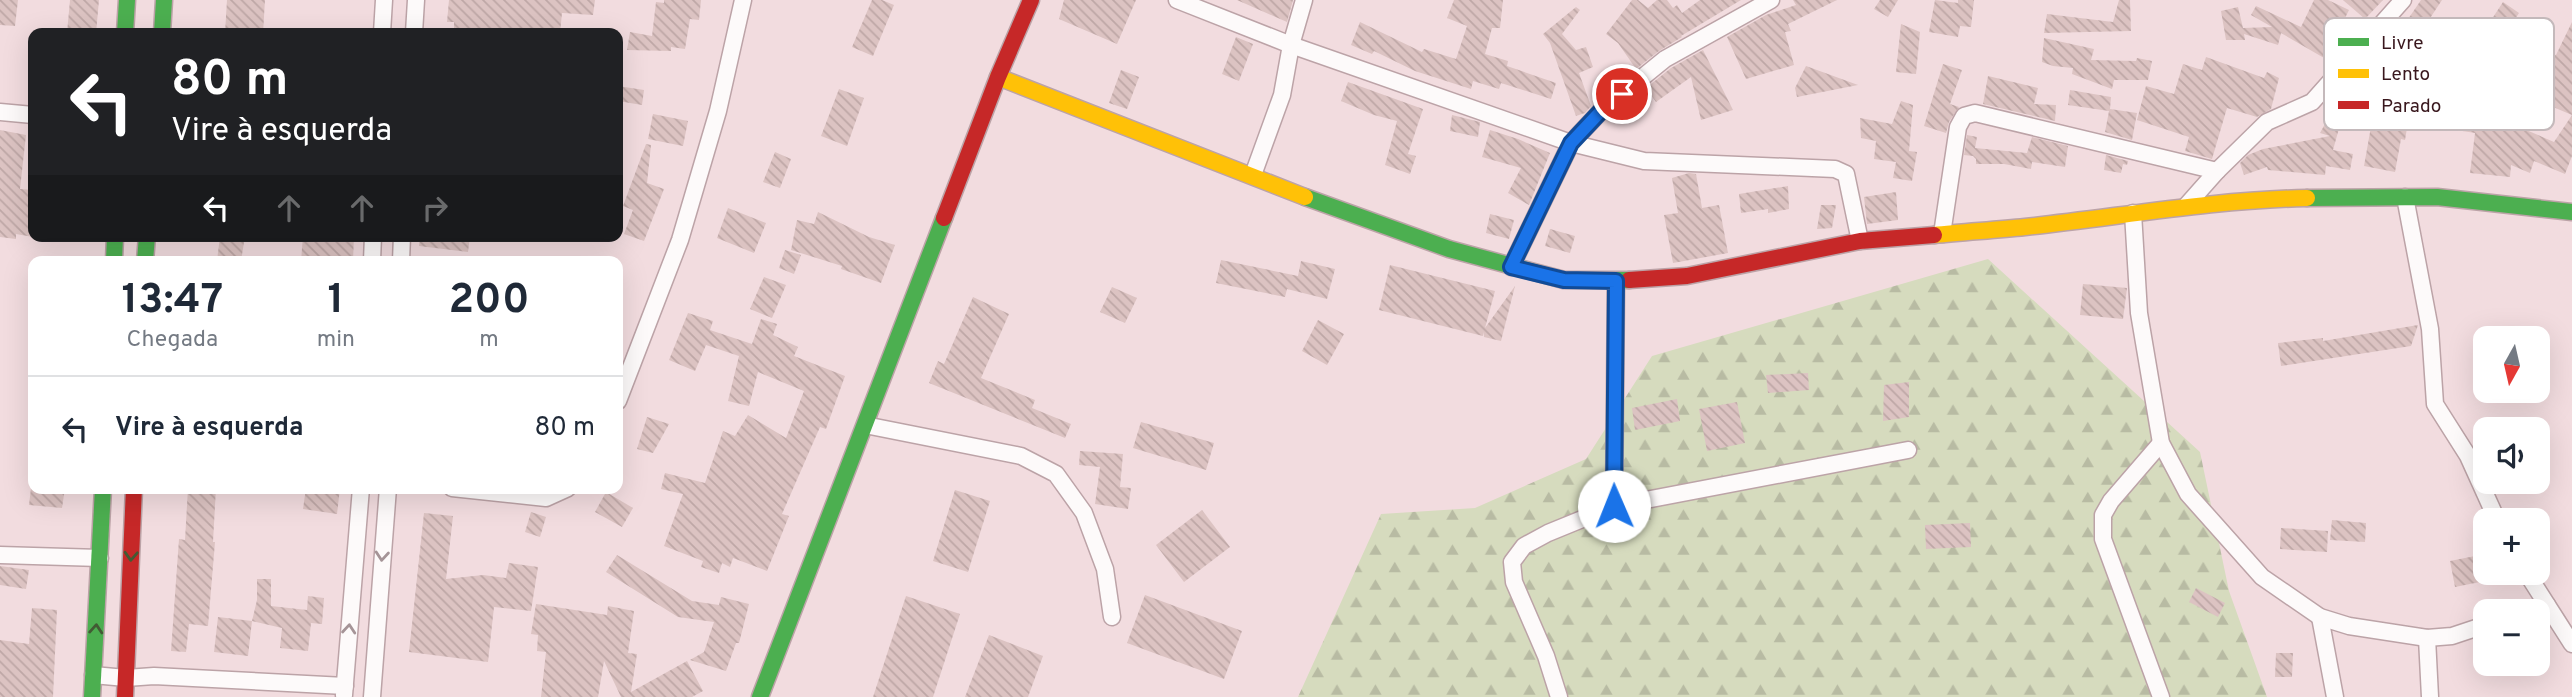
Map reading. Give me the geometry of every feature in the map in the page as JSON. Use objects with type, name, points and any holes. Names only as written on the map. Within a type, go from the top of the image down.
[{"type":"street","points":[[125,28],[127,0]]},
{"type":"street","points":[[162,28],[164,0]]},
{"type":"street","points":[[382,28],[384,0]]},
{"type":"street","points":[[414,28],[416,0]]},
{"type":"street","points":[[623,388],[680,240],[718,111],[743,0]]},
{"type":"street","points":[[1177,0],[1291,45],[1571,143],[1644,161],[1835,169],[1846,174],[1860,241]]},
{"type":"street","points":[[1253,175],[1282,95],[1291,45],[1304,0]]},
{"type":"street","points":[[1511,267],[1571,143],[1601,111],[1665,59],[1771,0]]},
{"type":"street","points":[[760,697],[1025,2]]},
{"type":"street","points":[[2386,18],[2400,2]]},
{"type":"street","points":[[998,77],[1356,217],[1449,249],[1564,280],[1616,281],[1687,276],[1860,241],[2025,227],[2262,199],[2437,197],[2572,212]]},
{"type":"street","points":[[2186,206],[2267,122],[2312,102],[2324,88]]},
{"type":"street","points":[[0,112],[28,115]]},
{"type":"street","points":[[1942,234],[1958,127],[1964,116],[1975,113],[2217,171]]},
{"type":"street","points":[[2404,197],[2430,329],[2435,404],[2468,456],[2492,508]]},
{"type":"street","points":[[2133,213],[2139,313],[2161,443],[2188,495],[2262,577],[2320,617],[2349,626],[2427,638],[2452,636],[2473,629]]},
{"type":"street","points":[[1614,506],[1616,281]]},
{"type":"street","points":[[865,425],[1021,456],[1056,474],[1084,513],[1105,569],[1112,617]]},
{"type":"street","points":[[2161,443],[2111,501],[2103,515],[2104,539],[2161,697]]},
{"type":"street","points":[[1559,697],[1546,656],[1514,582],[1512,562],[1524,546],[1614,506],[1908,450]]},
{"type":"street","points":[[92,697],[103,494]]},
{"type":"street","points":[[125,697],[134,494]]},
{"type":"street","points":[[93,675],[126,678],[154,676],[344,692],[361,494]]},
{"type":"street","points":[[372,697],[388,494]]},
{"type":"street","points":[[508,494],[546,498],[555,494]]},
{"type":"street","points":[[0,555],[100,558]]},
{"type":"street","points":[[353,585],[380,585]]},
{"type":"street","points":[[2550,610],[2572,644]]},
{"type":"street","points":[[2320,617],[2336,697]]},
{"type":"street","points":[[2427,638],[2430,697]]},
{"type":"green space","points":[[1988,259],[2200,452],[2229,591],[2267,697],[1298,697],[1381,514],[1475,508],[1586,459],[1652,356]]},
{"type":"building","points":[[0,0],[18,0],[15,26],[0,25]]},
{"type":"building","points":[[70,0],[99,0],[96,28],[67,28]]},
{"type":"building","points":[[227,0],[265,0],[263,28],[225,28]]},
{"type":"building","points":[[449,0],[595,0],[593,15],[562,13],[560,28],[454,28],[454,22],[447,22]]},
{"type":"building","points":[[664,0],[701,0],[699,20],[690,19],[685,49],[671,47],[671,51],[627,50],[630,32],[652,36],[656,2],[664,3]]},
{"type":"building","points":[[872,0],[882,0],[894,5],[873,56],[852,47]]},
{"type":"building","points":[[1064,0],[1136,0],[1117,44],[1059,19]]},
{"type":"building","points":[[1237,0],[1293,0],[1287,22]]},
{"type":"building","points":[[1454,0],[1503,0],[1500,28],[1492,28],[1485,54],[1508,61],[1507,66],[1556,83],[1551,99],[1501,83],[1499,89],[1473,81],[1471,89],[1415,71],[1374,51],[1372,54],[1351,45],[1360,22],[1422,52],[1424,49],[1456,59],[1467,26],[1447,18]]},
{"type":"building","points":[[1632,0],[1638,0],[1648,8],[1657,0],[1667,0],[1673,8],[1677,5],[1682,13],[1700,0],[1741,0],[1681,36],[1636,69],[1618,43],[1606,34]]},
{"type":"building","points":[[1793,0],[1837,0],[1788,24],[1791,31],[1785,32],[1794,65],[1746,79],[1727,37],[1766,15],[1796,5]]},
{"type":"building","points":[[1880,0],[1898,0],[1888,17],[1874,9]]},
{"type":"building","points":[[1935,0],[1958,3],[1958,0],[1974,0],[1971,27],[1960,26],[1958,37],[1929,32]]},
{"type":"building","points":[[2119,0],[2130,0],[2131,31],[2044,33],[2047,14],[2113,22]]},
{"type":"building","points":[[2314,0],[2328,0],[2349,10],[2345,18],[2324,18],[2324,58],[2281,33],[2278,45],[2244,34],[2245,40],[2226,40],[2221,11],[2238,7],[2243,28],[2272,27],[2251,15],[2256,6],[2301,27]]},
{"type":"building","points":[[2343,0],[2383,0],[2364,18]]},
{"type":"building","points":[[2421,0],[2442,0],[2430,18],[2409,18]]},
{"type":"building","points":[[2503,2],[2519,13],[2516,18],[2493,18]]},
{"type":"building","points":[[1576,7],[1580,10],[1562,34],[1576,50],[1586,47],[1593,67],[1579,73],[1591,106],[1585,113],[1576,116],[1550,43],[1543,34]]},
{"type":"building","points":[[2572,22],[2572,115],[2554,107],[2554,54]]},
{"type":"building","points":[[1901,24],[1920,32],[1916,74],[1896,72]]},
{"type":"building","points":[[1236,37],[1253,44],[1239,81],[1222,74]]},
{"type":"building","points":[[2044,38],[2094,49],[2091,60],[2136,61],[2137,58],[2152,61],[2148,80],[2114,80],[2112,89],[2072,74],[2073,68],[2042,62]]},
{"type":"building","points":[[1703,50],[1733,110],[1701,120],[1691,77],[1656,102],[1646,88],[1671,68]]},
{"type":"building","points":[[2206,57],[2264,78],[2267,72],[2279,78],[2271,109],[2257,117],[2227,108],[2212,159],[2185,151],[2189,137],[2137,120],[2146,86],[2174,94],[2183,64],[2202,70]]},
{"type":"building","points":[[1943,64],[1962,70],[1950,104],[1959,107],[1949,122],[1946,133],[1924,126]]},
{"type":"building","points":[[1806,66],[1858,85],[1797,97],[1795,88]]},
{"type":"building","points":[[1121,70],[1139,77],[1127,109],[1109,103]]},
{"type":"building","points":[[1988,76],[2038,88],[2034,104],[2056,105],[2055,121],[1983,104]]},
{"type":"building","points":[[1348,82],[1423,109],[1408,154],[1416,156],[1410,174],[1385,165],[1397,121],[1341,101]]},
{"type":"building","points":[[623,87],[644,90],[642,105],[623,102]]},
{"type":"building","points":[[839,89],[864,98],[847,146],[821,136]]},
{"type":"building","points":[[2070,90],[2111,97],[2110,109],[2137,113],[2132,140],[2105,132],[2109,111],[2068,105]]},
{"type":"building","points":[[1901,101],[1913,105],[1909,151],[1917,152],[1912,181],[1893,178],[1896,162],[1874,159],[1876,141],[1861,138],[1860,118],[1892,124]]},
{"type":"building","points":[[653,114],[688,121],[683,146],[648,139]]},
{"type":"building","points":[[1452,115],[1480,122],[1478,137],[1450,131]]},
{"type":"building","points":[[2572,115],[2572,156],[2565,174],[2534,161],[2530,173],[2511,165],[2510,177],[2470,173],[2475,133],[2456,130],[2526,130],[2554,142]]},
{"type":"building","points":[[2324,126],[2324,130],[2339,130],[2333,150],[2353,154],[2350,170],[2326,166],[2325,175],[2268,170],[2267,167],[2244,175],[2240,163],[2248,155],[2263,149],[2330,136],[2320,133]]},
{"type":"building","points":[[0,130],[26,135],[20,189],[28,190],[28,236],[16,234],[16,239],[0,237]]},
{"type":"building","points":[[1490,130],[1550,153],[1529,205],[1508,193],[1521,168],[1482,157]]},
{"type":"building","points":[[2370,130],[2407,130],[2405,140],[2401,139],[2395,172],[2364,166]]},
{"type":"building","points":[[1967,135],[1977,137],[1975,148],[2027,153],[2032,137],[2068,146],[2065,167],[2032,162],[2031,169],[2004,164],[1976,164],[1973,156],[1964,155]]},
{"type":"building","points":[[646,144],[651,145],[647,183],[664,189],[644,241],[624,234],[633,210],[623,206]]},
{"type":"building","points":[[775,152],[791,159],[780,188],[763,182]]},
{"type":"building","points":[[2106,155],[2128,161],[2127,165],[2123,164],[2121,173],[2104,170]]},
{"type":"building","points":[[1689,173],[1696,174],[1702,208],[1719,205],[1728,253],[1673,263],[1664,215],[1678,213],[1672,178]]},
{"type":"building","points":[[1788,186],[1789,209],[1768,213],[1768,209],[1741,213],[1739,194]]},
{"type":"building","points":[[1896,192],[1898,220],[1867,224],[1864,197]]},
{"type":"building","points":[[1821,205],[1836,205],[1832,228],[1817,229]]},
{"type":"building","points":[[728,208],[766,223],[754,253],[717,238]]},
{"type":"building","points":[[818,212],[869,237],[895,245],[881,283],[841,269],[842,266],[791,250],[797,220],[814,224]]},
{"type":"building","points":[[1490,214],[1514,220],[1509,239],[1486,233]]},
{"type":"building","points":[[1550,229],[1575,236],[1570,253],[1545,246]]},
{"type":"building","points":[[219,242],[244,242],[242,256],[218,256]]},
{"type":"building","points":[[303,242],[354,242],[353,256],[301,256]]},
{"type":"building","points":[[419,242],[469,242],[468,252],[419,246]]},
{"type":"building","points":[[785,250],[801,255],[794,274],[779,268]]},
{"type":"building","points":[[1221,260],[1298,276],[1301,261],[1335,269],[1327,299],[1287,289],[1285,297],[1216,283]]},
{"type":"building","points":[[1390,265],[1495,291],[1485,328],[1515,286],[1501,341],[1484,337],[1484,332],[1483,336],[1379,310]]},
{"type":"building","points":[[764,277],[786,285],[772,318],[750,309]]},
{"type":"building","points":[[2083,284],[2127,288],[2123,319],[2080,315]]},
{"type":"building","points":[[1112,287],[1137,298],[1125,323],[1100,312]]},
{"type":"building","points":[[973,297],[1009,314],[981,378],[1035,400],[1032,408],[1071,424],[1065,438],[929,383],[938,361],[944,364]]},
{"type":"building","points":[[688,313],[713,321],[710,330],[752,344],[761,319],[777,324],[773,335],[798,347],[794,356],[845,376],[826,429],[820,427],[782,514],[789,516],[767,571],[733,558],[730,567],[722,563],[719,573],[701,567],[703,561],[664,546],[683,494],[661,489],[665,473],[705,483],[723,431],[735,436],[748,415],[786,438],[804,391],[758,372],[749,406],[728,401],[739,356],[706,345],[695,371],[669,360]]},
{"type":"building","points":[[1318,320],[1344,334],[1327,365],[1302,351]]},
{"type":"building","points":[[2418,325],[2411,346],[2281,366],[2278,343],[2323,338],[2323,341]]},
{"type":"building","points":[[1808,373],[1809,390],[1768,393],[1766,375]]},
{"type":"building","points":[[1909,382],[1909,417],[1883,421],[1884,385]]},
{"type":"building","points":[[1677,399],[1680,421],[1635,430],[1632,408]]},
{"type":"building","points":[[1737,402],[1745,443],[1707,451],[1699,409]]},
{"type":"building","points":[[647,417],[669,424],[653,453],[637,449]]},
{"type":"building","points":[[1141,422],[1214,443],[1206,470],[1133,448]]},
{"type":"building","points":[[1080,451],[1123,454],[1120,487],[1131,488],[1128,509],[1095,504],[1100,467],[1079,465]]},
{"type":"building","points":[[955,490],[990,501],[968,572],[933,561]]},
{"type":"building","points":[[30,494],[64,494],[62,508],[29,505]]},
{"type":"building","points":[[188,494],[216,494],[215,542],[208,626],[189,624],[186,652],[171,651],[179,539],[185,540]]},
{"type":"building","points":[[305,494],[339,494],[337,514],[303,509]]},
{"type":"building","points":[[605,494],[633,508],[622,527],[595,512]]},
{"type":"building","points":[[1202,510],[1230,547],[1184,582],[1156,545]]},
{"type":"building","points":[[531,512],[546,517],[540,537],[525,532]]},
{"type":"building","points":[[424,513],[453,516],[446,579],[483,575],[506,578],[509,563],[538,567],[531,611],[494,607],[488,662],[409,652]]},
{"type":"building","points":[[2332,520],[2366,523],[2365,542],[2330,540]]},
{"type":"building","points":[[1970,523],[1971,547],[1926,549],[1925,525]]},
{"type":"building","points":[[2281,528],[2328,531],[2327,552],[2280,549]]},
{"type":"building","points":[[617,555],[692,601],[719,605],[721,597],[749,604],[739,643],[736,643],[726,671],[690,660],[704,652],[714,622],[678,617],[606,572]]},
{"type":"building","points":[[2473,556],[2473,583],[2455,587],[2450,561]]},
{"type":"building","points":[[0,566],[29,570],[26,589],[0,585]]},
{"type":"building","points":[[257,579],[271,579],[271,606],[307,610],[308,596],[324,598],[322,624],[311,623],[308,651],[280,648],[282,628],[252,621],[257,600]]},
{"type":"building","points":[[2196,588],[2225,603],[2218,617],[2189,602]]},
{"type":"building","points":[[1145,595],[1242,631],[1224,679],[1127,643]]},
{"type":"building","points":[[906,596],[960,614],[933,697],[873,697]]},
{"type":"building","points":[[536,604],[607,615],[608,606],[634,611],[628,653],[637,654],[631,692],[687,661],[703,691],[692,697],[621,697],[604,661],[598,697],[541,697],[546,652],[537,651],[538,635],[531,634]]},
{"type":"building","points":[[32,608],[57,610],[53,697],[0,697],[0,640],[29,644]]},
{"type":"building","points":[[218,617],[252,621],[248,656],[214,652]]},
{"type":"building","points":[[989,635],[1043,656],[1028,697],[965,697]]},
{"type":"building","points":[[2276,653],[2293,653],[2292,677],[2275,677]]},
{"type":"traffic: fast","points":[[125,28],[127,0]]},
{"type":"traffic: fast","points":[[162,28],[164,0]]},
{"type":"traffic: fast","points":[[1305,197],[1449,249],[1564,280],[1629,280]]},
{"type":"traffic: fast","points":[[2307,198],[2437,197],[2572,212]]},
{"type":"traffic: fast","points":[[760,697],[944,218]]},
{"type":"traffic: fast","points":[[114,256],[115,242]]},
{"type":"traffic: fast","points":[[145,256],[147,242]]},
{"type":"traffic: fast","points":[[92,697],[103,494]]},
{"type":"traffic: slow","points":[[998,77],[1305,197]]},
{"type":"traffic: slow","points":[[1934,235],[2025,227],[2201,205],[2307,198]]},
{"type":"traffic: jam","points":[[944,218],[998,77],[1031,0]]},
{"type":"traffic: jam","points":[[1629,280],[1687,276],[1860,241],[1934,235]]},
{"type":"traffic: jam","points":[[125,697],[134,494]]},
{"type":"route","points":[[1614,506],[1616,281],[1564,280],[1511,267],[1571,143],[1601,111],[1622,94]]}]
